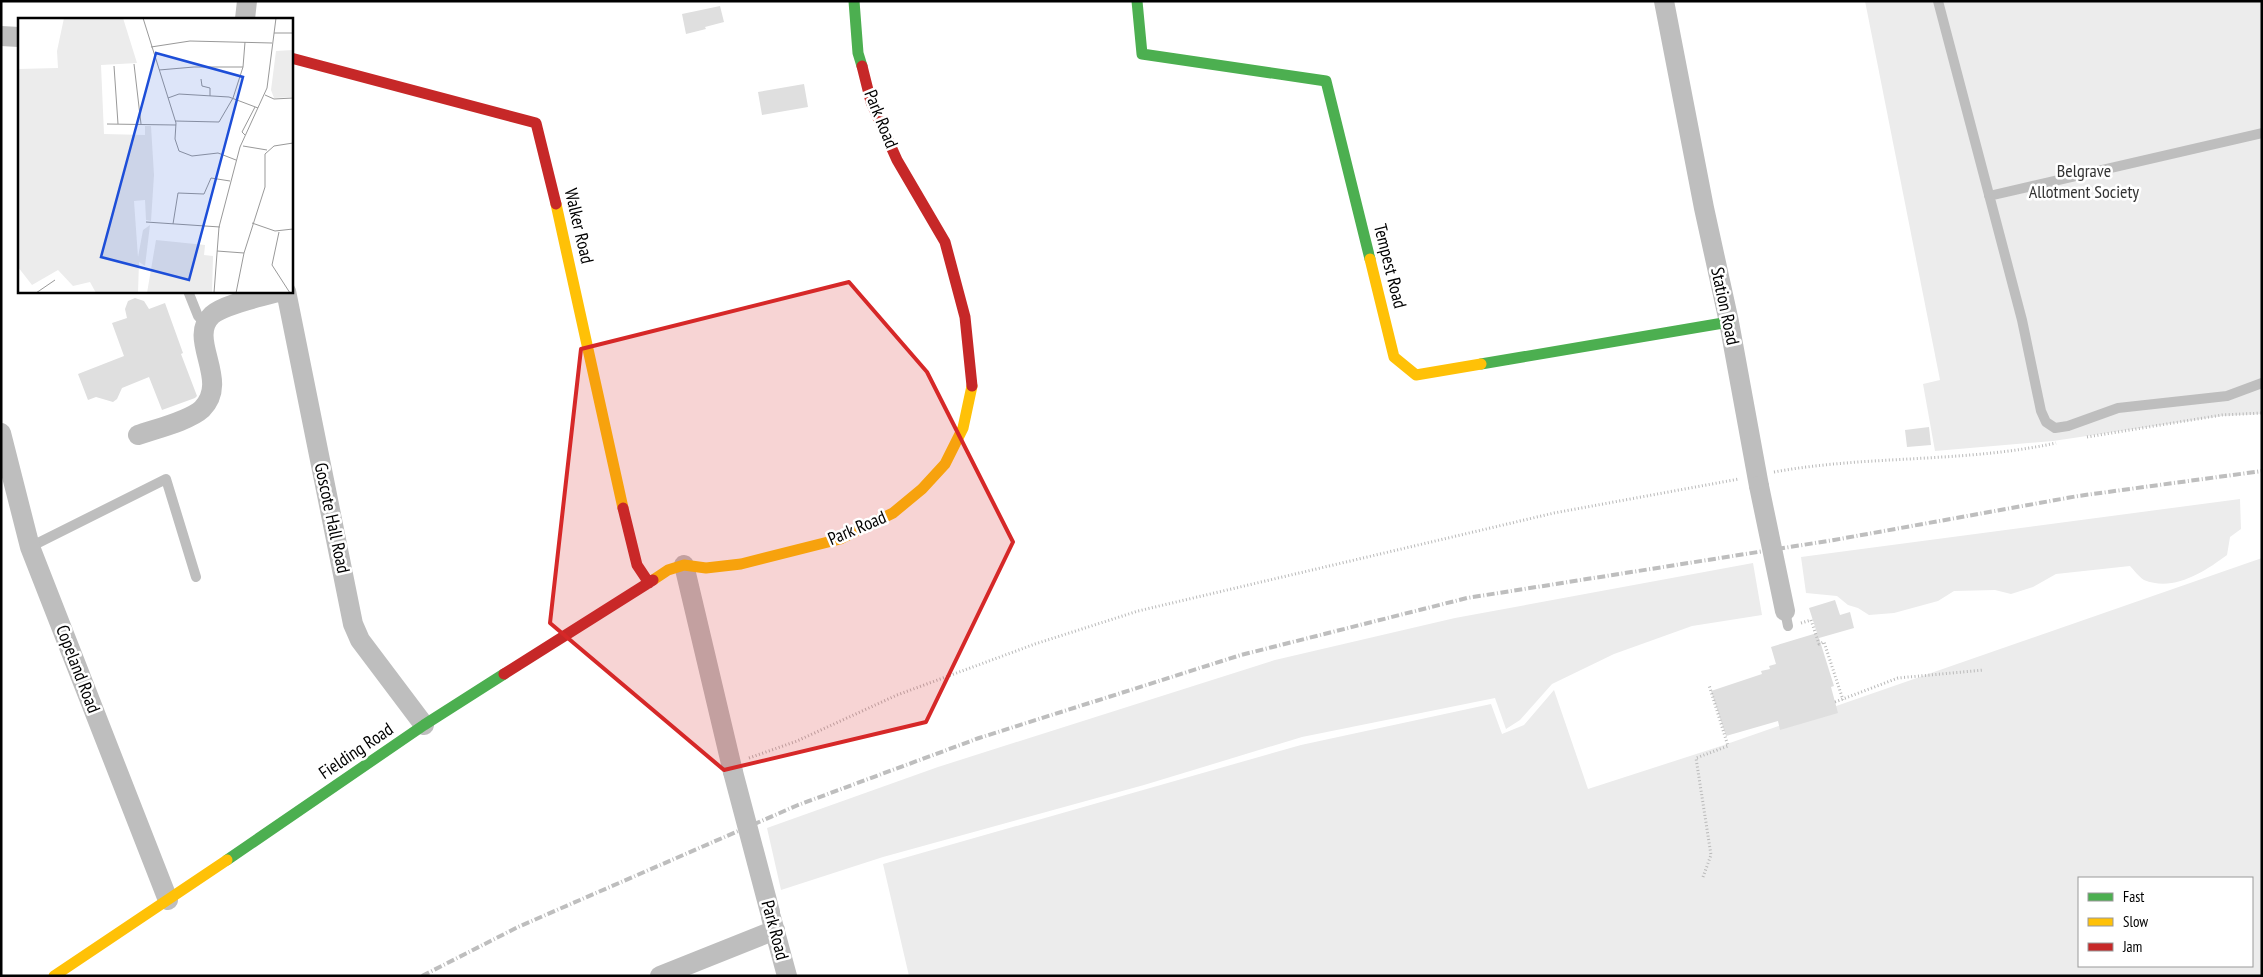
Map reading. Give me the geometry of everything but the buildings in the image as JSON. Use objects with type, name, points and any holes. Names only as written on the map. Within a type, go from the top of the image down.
[{"type":"street","points":[[245,18],[247,1]]},
{"type":"street","name":"Park Road","points":[[787,976],[732,768],[684,565],[706,568],[750,562],[840,539],[893,513],[922,489],[945,464],[963,428],[972,386],[965,317],[945,242],[897,160],[871,102],[858,53],[854,1]]},
{"type":"street","name":"Tempest Road","points":[[1137,1],[1142,54],[1326,81],[1394,357],[1416,374],[1729,322]]},
{"type":"street","name":"Station Road","points":[[1664,1],[1786,618]]},
{"type":"street","points":[[1,36],[18,37]]},
{"type":"street","name":"Walker Road","points":[[292,58],[536,122],[572,271],[633,553],[637,565],[649,583]]},
{"type":"street","points":[[138,435],[192,415],[201,410],[208,400],[213,388],[212,372],[204,342],[206,325],[212,316],[224,308],[278,292]]},
{"type":"street","name":"Goscote Hall Road","points":[[286,292],[353,624],[360,640],[424,726]]},
{"type":"street","name":"Copeland Road","points":[[1,432],[30,547],[168,900]]},
{"type":"street","name":"Fielding Road","points":[[54,976],[424,726],[668,570],[684,565]]},
{"type":"street","points":[[660,976],[772,921]]},
{"type":"lane","points":[[1938,1],[2022,320],[2041,411],[2046,422],[2055,428],[2068,426],[2118,408],[2227,396],[2262,383]]},
{"type":"lane","points":[[1989,196],[2262,133]]},
{"type":"lane","points":[[188,292],[198,316],[206,325]]},
{"type":"lane","points":[[30,547],[166,479],[196,577]]},
{"type":"path","points":[[2080,438],[2222,415],[2262,413]]},
{"type":"path","points":[[732,768],[907,692],[1035,644],[1138,611],[1554,513],[1758,480],[1815,464],[2016,452],[2062,442]]},
{"type":"path","points":[[1786,618],[1811,620],[1819,644],[1824,642],[1843,700]]},
{"type":"path","points":[[1835,702],[1898,678],[1984,670]]},
{"type":"path","points":[[1703,877],[1711,855],[1696,758],[1728,746],[1709,685]]},
{"type":"highlighted area","points":[[849,282],[927,372],[1013,542],[926,722],[724,770],[550,623],[581,349]]},
{"type":"green space","name":"Belgrave Allotment Society","points":[[1865,1],[2262,1],[2262,414],[2222,416],[2053,441],[1935,451],[1923,384],[1940,380]]},
{"type":"green space","points":[[2240,499],[2241,529],[2230,537],[2227,555],[2199,574],[2177,582],[2166,584],[2144,580],[2130,566],[2056,574],[2033,587],[2011,594],[1995,590],[1954,591],[1938,601],[1894,613],[1869,615],[1858,608],[1848,605],[1837,596],[1806,593],[1801,557]]},
{"type":"green space","points":[[2262,558],[2262,976],[909,976],[883,864],[1301,745],[1491,704],[1502,734],[1524,725],[1554,690],[1588,789],[1721,746]]},
{"type":"green space","points":[[1753,563],[1762,615],[1692,626],[1614,654],[1552,684],[1520,720],[1506,729],[1495,698],[1302,737],[1144,785],[883,857],[781,890],[767,828],[938,767],[1275,660],[1455,618]]},
{"type":"railway","points":[[422,976],[518,927],[798,805],[979,738],[1241,655],[1467,598],[1834,540],[2078,496],[2262,471]]},
{"type":"traffic: fast","points":[[854,1],[858,53],[862,66]]},
{"type":"traffic: fast","points":[[1137,1],[1142,54],[1326,81],[1370,259]]},
{"type":"traffic: fast","points":[[1481,364],[1729,322]]},
{"type":"traffic: fast","points":[[227,860],[424,725],[504,674]]},
{"type":"traffic: slow","points":[[556,204],[623,508]]},
{"type":"traffic: slow","points":[[1370,259],[1394,357],[1416,375],[1481,364]]},
{"type":"traffic: slow","points":[[653,580],[668,570],[684,565],[706,568],[741,564],[840,539],[893,513],[922,489],[945,464],[963,428],[972,386]]},
{"type":"traffic: slow","points":[[54,976],[227,860]]},
{"type":"traffic: jam","points":[[292,58],[536,123],[556,204]]},
{"type":"traffic: jam","points":[[862,66],[871,102],[897,160],[945,242],[965,317],[972,386]]},
{"type":"traffic: jam","points":[[623,508],[637,565],[649,583]]},
{"type":"traffic: jam","points":[[504,674],[653,580]]}]
